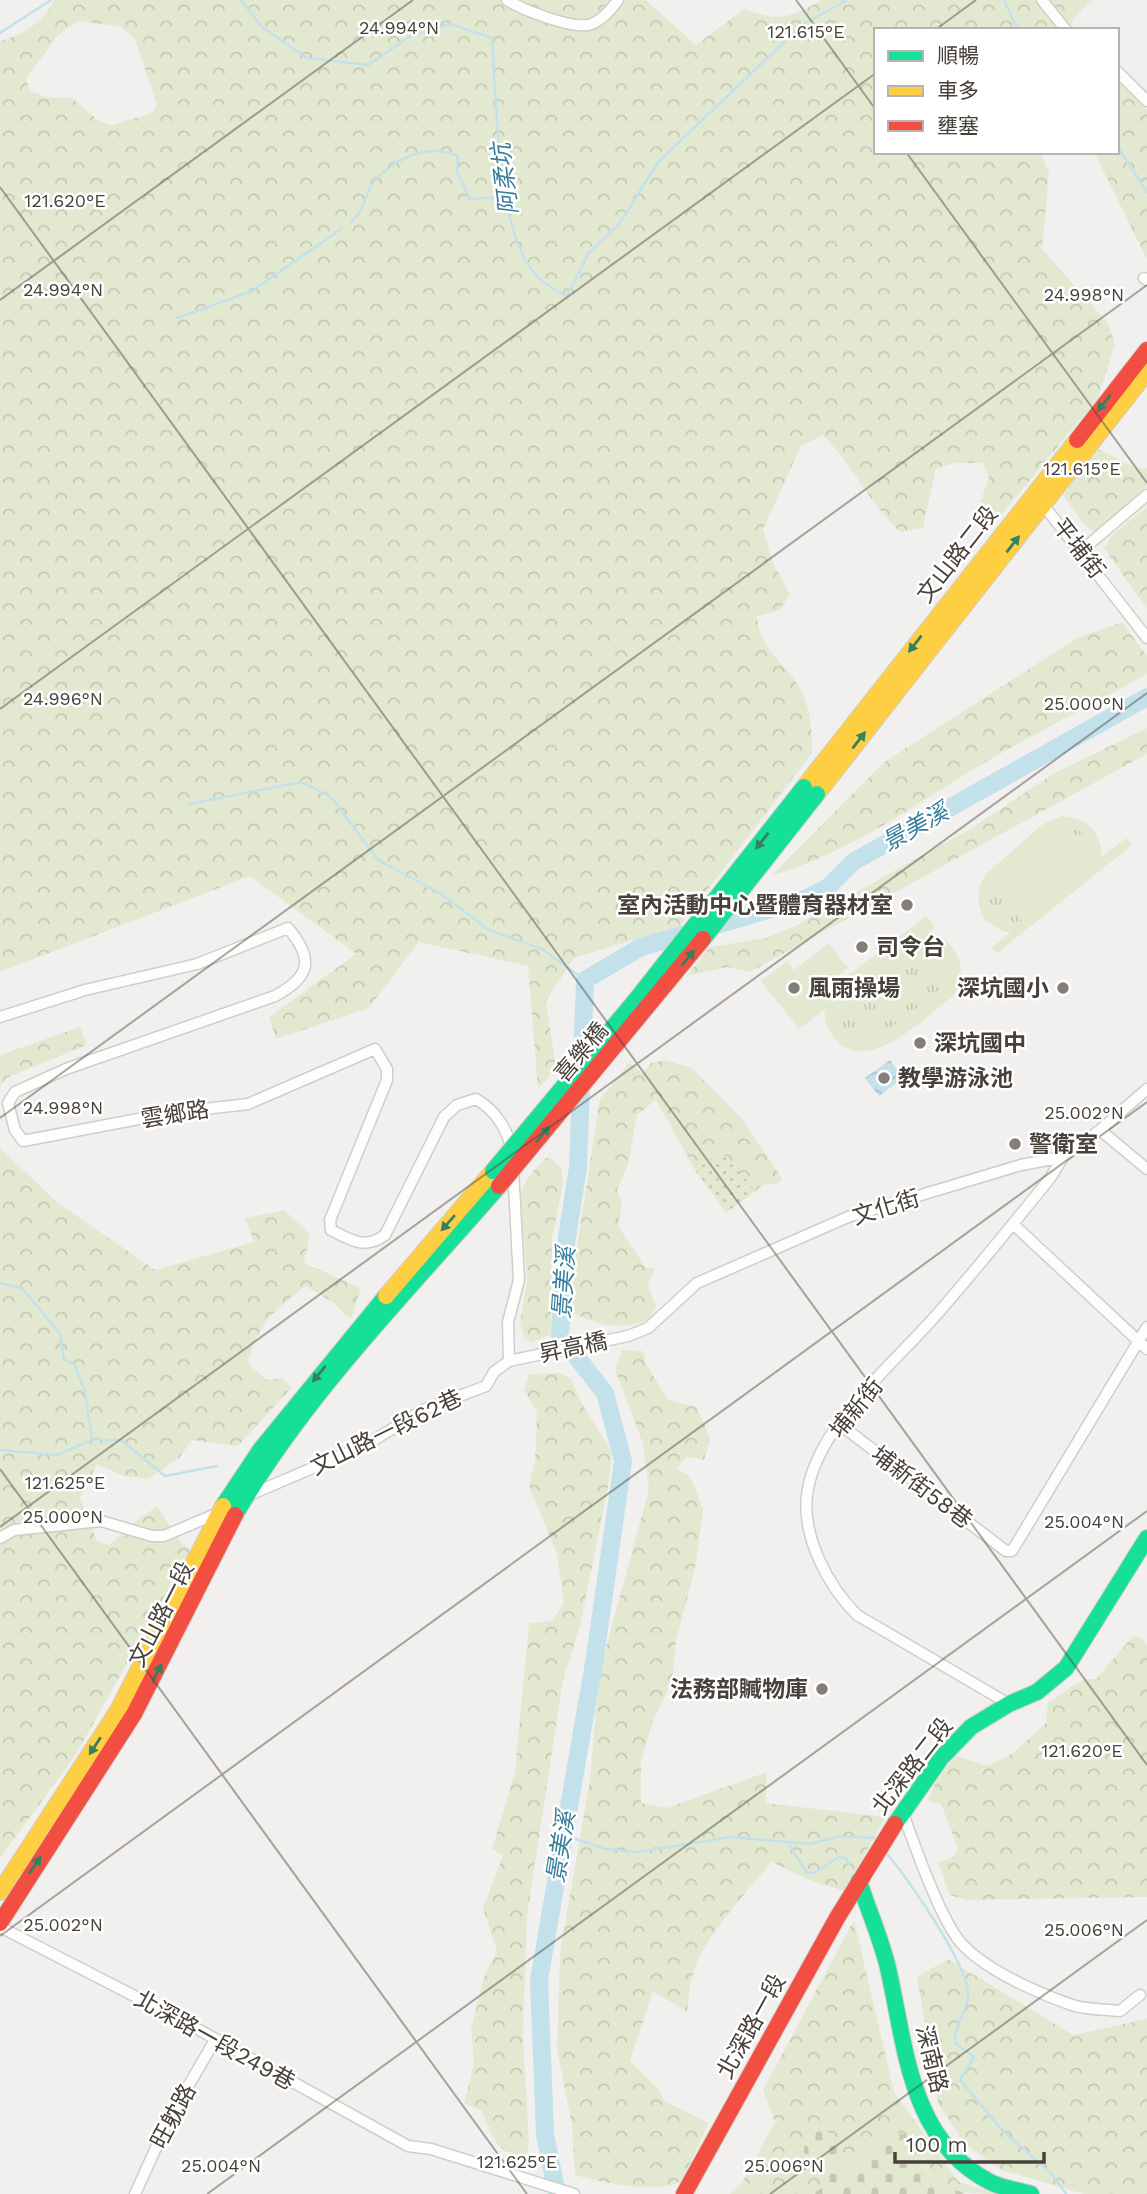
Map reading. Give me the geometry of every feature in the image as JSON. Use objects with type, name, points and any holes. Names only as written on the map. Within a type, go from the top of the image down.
[{"type":"main road","name":"文山路二段","points":[[811,791],[1038,499],[1147,349]]},
{"type":"main road","name":"文山路二段","points":[[1038,499],[1147,372]]},
{"type":"main road","name":"喜樂橋","points":[[368,1327],[811,791]]},
{"type":"main road","name":"文山路一段","points":[[0,1925],[22,1884],[133,1717],[246,1496],[272,1456],[368,1327]]},
{"type":"main road","name":"文山路一段","points":[[0,1892],[117,1712],[162,1629],[218,1513],[261,1448],[368,1327]]},
{"type":"main road","name":"北深路二段","points":[[859,1881],[902,1811],[941,1758],[971,1727],[1009,1704],[1037,1692],[1066,1668],[1147,1538]]},
{"type":"main road","name":"北深路一段","points":[[684,2194],[859,1881]]},
{"type":"main road","name":"深南路","points":[[859,1881],[887,1965],[914,2091],[925,2117],[949,2152],[964,2166],[990,2182],[1031,2194]]},
{"type":"street","points":[[507,0],[552,18],[586,25],[602,18],[618,0]]},
{"type":"street","points":[[1042,0],[1064,28]]},
{"type":"street","points":[[1119,73],[1147,101]]},
{"type":"street","points":[[1081,551],[1147,495]]},
{"type":"street","name":"平埔街","points":[[1038,499],[1147,638]]},
{"type":"street","name":"雲鄉路","points":[[0,1017],[85,990],[197,964],[288,928],[302,950],[304,965],[298,983],[275,996],[66,1069],[15,1092],[8,1103],[15,1130],[23,1141],[170,1113],[248,1104],[375,1049],[387,1069],[387,1080],[330,1220],[331,1230],[359,1244],[374,1243],[385,1235],[444,1117],[457,1105],[476,1099],[486,1105],[510,1141],[519,1280],[508,1322],[513,1360]]},
{"type":"street","name":"文化街","points":[[628,1336],[648,1328],[697,1283],[748,1258],[848,1217],[1021,1165],[1063,1157],[1100,1130],[1147,1089]]},
{"type":"street","points":[[1100,1130],[1147,1169]]},
{"type":"street","name":"埔新街","points":[[1009,1704],[858,1615],[839,1594],[819,1559],[813,1540],[807,1496],[817,1461],[838,1423],[1013,1224],[1051,1177],[1063,1157]]},
{"type":"street","points":[[1013,1224],[1142,1346],[1147,1326]]},
{"type":"street","name":"昇高橋","points":[[513,1360],[628,1336]]},
{"type":"street","name":"埔新街58巷","points":[[838,1423],[1006,1550],[1012,1551],[1079,1441],[1142,1346]]},
{"type":"street","name":"文山路一段62巷","points":[[0,1538],[14,1530],[101,1521],[152,1536],[172,1535],[246,1496],[364,1446],[425,1409],[486,1386],[494,1372],[513,1360]]},
{"type":"street","points":[[902,1811],[939,1902],[959,1942],[979,1958],[1011,1978],[1074,2006],[1120,2011],[1140,1995]]},
{"type":"street","name":"北深路一段249巷","points":[[0,1925],[183,2021],[408,2146],[431,2149],[574,2194]]},
{"type":"street","name":"旺躭路","points":[[135,2194],[169,2119],[215,2040]]},
{"type":"green space","points":[[54,0],[646,0],[696,45],[744,9],[776,17],[801,11],[822,0],[1093,0],[1075,17],[1068,28],[874,28],[874,154],[1041,154],[1049,173],[1042,249],[1108,323],[1115,344],[1098,398],[992,526],[980,525],[977,511],[989,478],[982,463],[957,463],[936,468],[923,528],[900,532],[879,509],[823,435],[801,446],[763,529],[773,563],[790,594],[780,610],[757,616],[763,639],[797,684],[806,701],[812,753],[680,926],[574,958],[546,1001],[556,1068],[538,1089],[528,966],[419,942],[369,1008],[276,1039],[269,1017],[356,954],[250,876],[0,972],[0,41],[17,35],[45,15]],"holes":[[[79,21],[121,27],[135,39],[157,105],[152,113],[112,125],[99,121],[72,98],[47,97],[30,91],[26,79],[58,35]]]},
{"type":"green space","points":[[1119,83],[1147,110],[1147,259],[1095,154],[1119,154]]},
{"type":"green space","points":[[1100,449],[1137,469],[1147,468],[1147,486],[1095,531],[1085,526],[1063,496],[1085,462]]},
{"type":"green space","points":[[1147,507],[1147,609],[1104,548],[1113,534]]},
{"type":"green space","points":[[1122,622],[1147,656],[1147,674],[991,759],[850,844],[799,867],[771,876],[883,763],[1077,638]]},
{"type":"green space","points":[[1147,728],[1147,754],[750,972],[727,967],[687,976],[710,947],[766,938],[795,926],[970,829],[1053,774]]},
{"type":"green space","points":[[1062,816],[1085,823],[1099,839],[1102,856],[1126,838],[1132,845],[996,954],[992,947],[1011,932],[1004,932],[984,919],[978,902],[980,885],[986,874],[1043,824]],"holes":[[[1060,827],[1076,829],[1088,837],[1093,850],[1089,866],[1057,830]],[[991,884],[1022,921],[1006,921],[994,913],[989,900]]]},
{"type":"green space","points":[[1060,827],[1076,829],[1089,838],[1094,852],[1088,868],[1055,830]]},
{"type":"green space","points":[[991,883],[1022,921],[1006,921],[994,913],[989,899]]},
{"type":"green space","points":[[926,916],[935,927],[930,932],[948,943],[959,958],[961,977],[952,997],[912,1029],[879,1048],[863,1051],[848,1049],[830,1032],[825,1021],[825,1009],[799,1029],[761,981],[787,961],[794,970],[829,943],[848,968],[812,995],[816,1000]],"holes":[[[917,944],[935,947],[948,962],[947,979],[940,989],[907,1016],[883,1031],[870,1036],[845,1032],[838,1015],[841,1000],[908,947]]]},
{"type":"green space","points":[[917,944],[935,947],[948,962],[947,979],[940,989],[907,1016],[883,1031],[870,1036],[845,1032],[838,1015],[841,1000],[908,947]]},
{"type":"green space","points":[[80,1027],[87,1045],[6,1078],[0,1087],[0,1055]]},
{"type":"green space","points":[[666,1060],[692,1068],[742,1119],[782,1178],[779,1183],[762,1185],[756,1191],[722,1152],[695,1170],[656,1100],[637,1115],[628,1164],[617,1190],[622,1204],[618,1226],[646,1268],[655,1268],[648,1285],[656,1307],[647,1321],[618,1326],[601,1324],[574,1313],[572,1279],[600,1099],[629,1063],[643,1073],[651,1063]]},
{"type":"green space","points":[[0,1148],[57,1202],[155,1270],[254,1242],[245,1218],[284,1210],[310,1234],[304,1263],[361,1288],[351,1319],[331,1301],[305,1286],[268,1319],[257,1337],[247,1363],[267,1380],[282,1378],[292,1387],[238,1446],[192,1440],[180,1457],[148,1479],[124,1476],[97,1464],[80,1498],[97,1541],[109,1545],[142,1516],[157,1507],[182,1544],[191,1549],[75,1756],[0,1858]]},
{"type":"green space","points":[[722,1152],[756,1191],[726,1213],[695,1170]]},
{"type":"green space","points":[[550,1157],[561,1168],[563,1184],[552,1238],[551,1334],[531,1343],[524,1337],[520,1323],[527,1281],[520,1195],[527,1179],[544,1159]]},
{"type":"green space","points":[[622,1350],[643,1351],[646,1364],[668,1400],[697,1407],[710,1439],[704,1460],[686,1457],[677,1469],[691,1478],[703,1509],[696,1564],[676,1641],[672,1681],[651,1726],[641,1761],[641,1803],[667,1808],[767,1772],[765,1803],[886,1817],[844,1891],[809,1880],[772,1862],[727,1915],[705,1946],[692,1979],[687,2012],[653,1991],[630,2061],[656,2087],[666,2102],[709,2123],[679,2182],[657,2187],[614,2184],[575,2175],[572,2125],[557,2050],[560,1953],[590,1780],[599,1673],[649,1489],[643,1444],[615,1370]]},
{"type":"green space","points":[[559,1373],[571,1379],[582,1404],[612,1452],[608,1487],[580,1626],[563,1680],[527,1916],[523,2038],[529,2140],[527,2155],[517,2155],[496,2142],[481,2110],[464,2104],[474,2063],[471,2029],[484,1977],[497,1951],[483,1908],[503,1855],[492,1849],[515,1771],[529,1623],[551,1621],[564,1603],[557,1554],[529,1486],[535,1462],[537,1412],[524,1391],[529,1374]]},
{"type":"green space","points":[[1133,1636],[1143,1639],[1147,1645],[1147,1897],[967,1900],[950,1895],[938,1863],[951,1858],[958,1849],[941,1804],[928,1801],[936,1781],[956,1756],[988,1766],[1013,1753],[1046,1723],[1048,1703],[1082,1680],[1096,1679]]},
{"type":"green space","points":[[854,1920],[894,2092],[958,2181],[994,2194],[964,2192],[942,2184],[927,2168],[919,2139],[873,2146],[853,2173],[825,2164],[827,2185],[813,2194],[730,2194],[741,2184],[775,2122],[763,2090]]},
{"type":"green space","points":[[948,1959],[1073,2035],[1147,2019],[1147,2194],[1084,2194],[1001,2170],[965,2144],[938,2103],[917,1977]]},
{"type":"green space","points":[[822,2126],[838,2141],[836,2165],[853,2173],[873,2146],[893,2131],[919,2139],[923,2162],[931,2176],[945,2186],[967,2194],[813,2194],[826,2185],[825,2164],[804,2153],[805,2143],[810,2133]]},
{"type":"water","name":"教學游泳池","points":[[890,1060],[903,1078],[879,1096],[865,1078]]},
{"type":"waterway","name":"阿柔坑","points":[[0,33],[51,0]]},
{"type":"waterway","name":"阿柔坑","points":[[241,0],[262,27],[307,58],[368,65],[412,35],[450,24],[492,38],[500,162],[513,228],[523,254],[536,275],[567,297],[588,254],[620,223],[658,162],[802,25],[847,0]]},
{"type":"waterway","name":"阿柔坑","points":[[1004,0],[1017,28]]},
{"type":"waterway","name":"阿柔坑","points":[[1119,149],[1147,192]]},
{"type":"waterway","points":[[351,222],[360,212],[375,180],[403,159],[425,152],[447,152],[458,156],[457,172],[470,199],[504,197]]},
{"type":"waterway","points":[[177,318],[252,291],[341,229]]},
{"type":"waterway","name":"景美溪","points":[[557,2194],[545,2134],[539,1980],[595,1657],[623,1461],[605,1393],[560,1336],[565,1250],[578,1167],[585,980],[641,947],[805,899],[827,888],[853,862],[1147,697]]},
{"type":"waterway","points":[[189,804],[302,782],[332,798],[378,860],[438,892],[489,930],[542,949],[585,980]]},
{"type":"waterway","points":[[0,1283],[22,1288],[60,1334],[64,1359],[74,1364],[85,1392],[92,1439]]},
{"type":"waterway","points":[[0,1450],[57,1455],[92,1440],[121,1440],[165,1476],[217,1466]]},
{"type":"waterway","points":[[564,1835],[606,1849],[638,1852],[731,1837],[810,1844],[840,1836],[874,1838]]},
{"type":"waterway","points":[[789,1845],[807,1873],[814,1873],[839,1857],[846,1858],[849,1864]]},
{"type":"waterway","points":[[886,1853],[934,1920],[965,1978],[968,1998],[957,2028],[955,2043],[974,2057],[960,2080],[1003,2131],[1051,2173],[1066,2194]]},
{"type":"traffic: fast","points":[[493,1171],[635,1001],[804,787]]},
{"type":"traffic: fast","points":[[703,939],[817,794]]},
{"type":"traffic: fast","points":[[235,1515],[263,1470],[325,1385],[499,1186]]},
{"type":"traffic: fast","points":[[223,1506],[261,1449],[386,1296]]},
{"type":"traffic: fast","points":[[895,1824],[941,1758],[971,1727],[1009,1704],[1037,1692],[1066,1668],[1147,1538]]},
{"type":"traffic: fast","points":[[859,1881],[885,1957],[907,2059],[927,2116],[942,2142],[963,2164],[990,2182],[1031,2194]]},
{"type":"traffic: slow","points":[[817,794],[1147,372]]},
{"type":"traffic: slow","points":[[804,787],[1077,440]]},
{"type":"traffic: slow","points":[[386,1296],[493,1171]]},
{"type":"traffic: slow","points":[[0,1892],[117,1712],[223,1506]]},
{"type":"traffic: jam","points":[[1077,440],[1147,350]]},
{"type":"traffic: jam","points":[[499,1186],[703,939]]},
{"type":"traffic: jam","points":[[0,1923],[134,1714],[235,1515]]},
{"type":"traffic: jam","points":[[684,2194],[837,1918],[895,1824]]},
{"type":"place","name":"室內活動中心暨體育器材室","points":[[907,905]]},
{"type":"place","name":"司令台","points":[[862,947]]},
{"type":"place","name":"風雨操場","points":[[794,988]]},
{"type":"place","name":"深坑國小","points":[[1063,988]]},
{"type":"place","name":"深坑國中","points":[[920,1043]]},
{"type":"place","name":"教學游泳池","points":[[884,1078]]},
{"type":"place","name":"警衛室","points":[[1015,1144]]},
{"type":"place","name":"法務部贓物庫","points":[[822,1689]]}]
